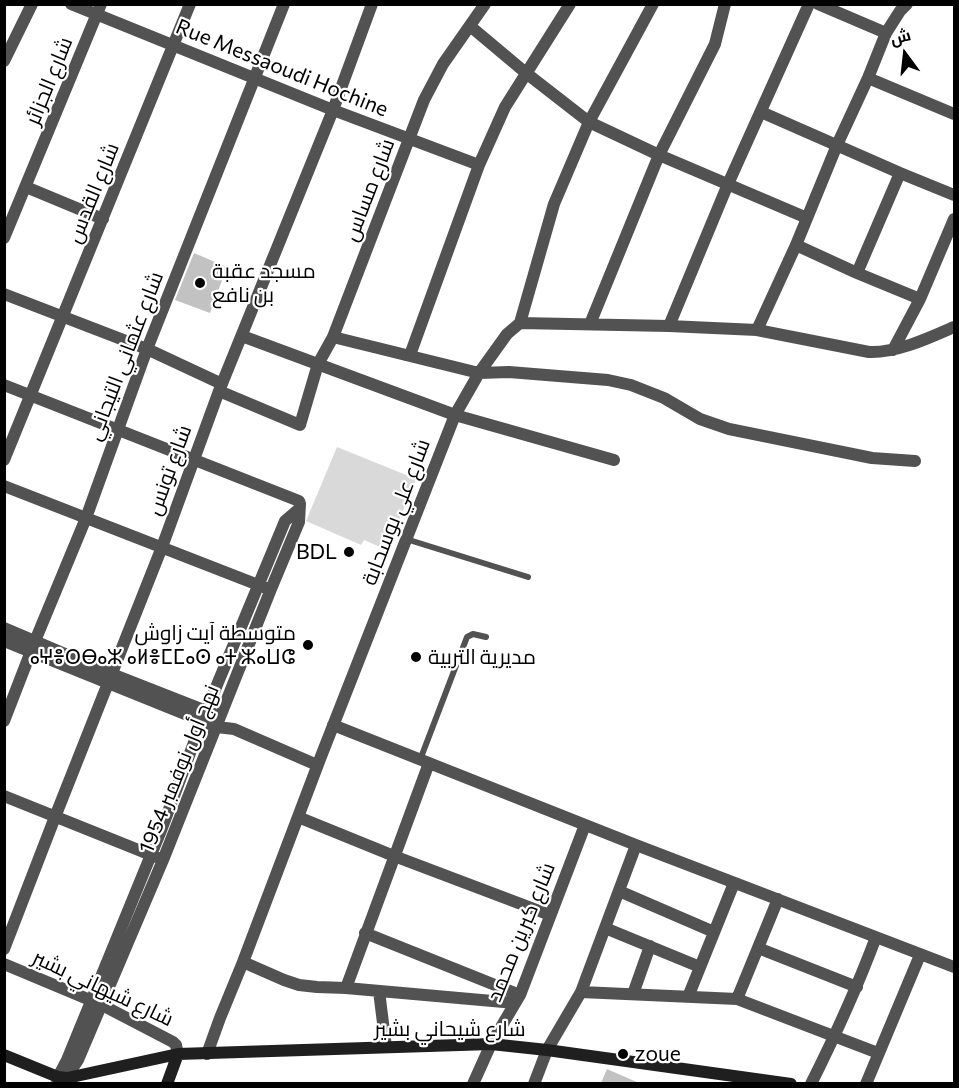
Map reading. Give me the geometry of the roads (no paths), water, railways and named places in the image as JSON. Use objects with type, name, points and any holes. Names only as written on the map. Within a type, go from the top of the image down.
[{"type":"main road","name":"شارع شيحاني بشير","points":[[61,1080],[178,1054],[491,1044],[791,1083]]},
{"type":"main road","points":[[167,1083],[178,1054]]},
{"type":"main road","points":[[4,1055],[61,1080]]},
{"type":"street","points":[[4,61],[32,4]]},
{"type":"street","name":"Rue Messaoudi Hochine","points":[[71,4],[99,10],[173,46],[479,165]]},
{"type":"street","name":"شارع القدس","points":[[4,460],[190,4]]},
{"type":"street","name":"شارع عثماني التيجاني","points":[[4,721],[86,518],[147,349],[284,4]]},
{"type":"street","name":"شارع تونس","points":[[4,949],[162,547],[221,387],[333,110],[372,4]]},
{"type":"street","name":"شارع مساس","points":[[221,387],[300,425],[318,364],[333,337],[424,100],[443,64],[485,4]]},
{"type":"street","points":[[410,355],[479,165],[505,107],[570,4]]},
{"type":"street","name":"شارع علي بوسحابة","points":[[207,1053],[455,415],[479,373],[507,334],[520,323],[554,204],[589,122],[653,4]]},
{"type":"street","points":[[590,324],[659,155],[715,44],[725,4]]},
{"type":"street","points":[[669,326],[728,184],[809,4]]},
{"type":"street","points":[[818,4],[886,33]]},
{"type":"street","points":[[757,330],[886,33],[907,4]]},
{"type":"street","name":"شارع الجزائر","points":[[4,238],[99,10]]},
{"type":"street","points":[[470,26],[589,122],[659,155],[807,218]]},
{"type":"street","points":[[868,78],[954,114]]},
{"type":"street","points":[[761,112],[954,195]]},
{"type":"street","points":[[857,273],[900,173]]},
{"type":"street","points":[[26,187],[103,219]]},
{"type":"street","points":[[894,350],[920,299],[954,219]]},
{"type":"street","points":[[796,244],[920,299]]},
{"type":"street","points":[[4,294],[147,349],[221,387]]},
{"type":"street","points":[[520,323],[757,330],[869,352],[894,350],[954,327]]},
{"type":"street","points":[[242,336],[455,415],[614,460]]},
{"type":"street","points":[[333,337],[479,373],[509,372],[608,380],[654,393],[700,419],[729,429],[872,458],[915,461]]},
{"type":"street","points":[[4,385],[117,431],[194,459],[299,505]]},
{"type":"street","points":[[4,486],[271,590]]},
{"type":"street","name":"نهج أول نوفمبر 1954","points":[[61,1080],[67,1060],[163,860],[168,831],[205,716],[285,521],[299,505]]},
{"type":"street","name":"نهج أول نوفمبر 1954","points":[[96,1003],[151,855],[168,831],[219,722],[299,522],[299,505]]},
{"type":"street","points":[[4,628],[33,646],[318,765]]},
{"type":"street","points":[[4,641],[33,646]]},
{"type":"street","points":[[333,725],[954,967]]},
{"type":"street","points":[[346,988],[394,856],[424,762]]},
{"type":"street","points":[[4,796],[163,860]]},
{"type":"street","points":[[298,817],[550,915]]},
{"type":"street","name":"شارع كبرين محمد","points":[[473,1083],[491,1044],[517,999],[585,825]]},
{"type":"street","points":[[534,1083],[547,1050],[581,992],[636,845]]},
{"type":"street","points":[[688,997],[734,883]]},
{"type":"street","points":[[619,891],[714,932]]},
{"type":"street","points":[[737,999],[778,899]]},
{"type":"street","points":[[605,928],[700,967]]},
{"type":"street","points":[[365,933],[517,999]]},
{"type":"street","points":[[811,1083],[857,987],[876,938]]},
{"type":"street","points":[[633,994],[650,946]]},
{"type":"street","points":[[758,948],[857,987]]},
{"type":"street","points":[[866,1083],[920,954]]},
{"type":"street","points":[[243,963],[298,985],[517,999]]},
{"type":"street","name":"شارع شيهاني بشير","points":[[4,964],[96,1003],[173,1042],[178,1054]]},
{"type":"street","points":[[379,991],[386,1047]]},
{"type":"street","points":[[581,992],[737,999],[878,1053]]},
{"type":"lane","points":[[406,538],[528,576]]},
{"type":"lane","points":[[424,762],[464,644],[470,634],[486,638]]},
{"type":"place","name":"مسجد عقبة بن نافع","points":[[200,283]]},
{"type":"place","name":"BDL","points":[[349,552]]},
{"type":"place","name":"متوسطة آيت زاوش ⴰⵖⴻⵔⴱⴰⵣ ⴰⵍⴻⵎⵎⴰⵙ ⴰⵜ ⵣⴰⵡⵛ","points":[[308,645]]},
{"type":"place","name":"مديرية التربية","points":[[416,657]]},
{"type":"place","name":"zoue","points":[[623,1054]]}]
